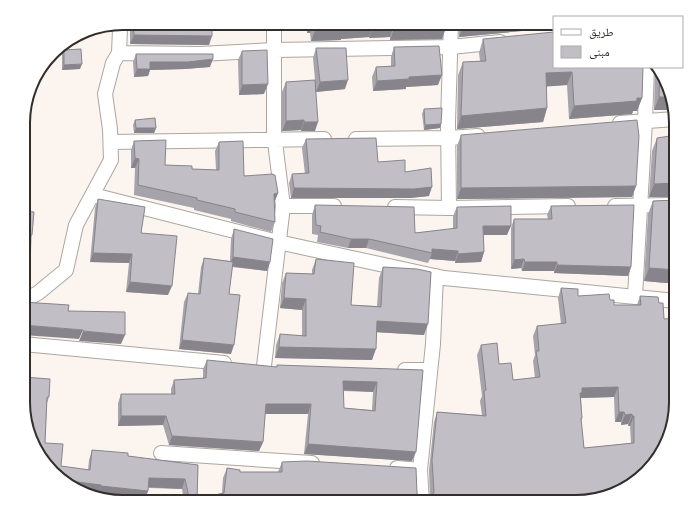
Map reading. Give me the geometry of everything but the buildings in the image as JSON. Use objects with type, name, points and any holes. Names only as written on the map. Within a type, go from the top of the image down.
[{"type":"street","points":[[30,298],[38,293],[66,270],[76,225],[111,160],[111,142],[106,94],[113,63],[119,53],[119,30]]},
{"type":"street","points":[[264,366],[283,206],[275,140],[274,30]]},
{"type":"street","points":[[449,208],[451,30]]},
{"type":"street","points":[[119,53],[200,54],[275,50],[451,47],[514,40]]},
{"type":"street","points":[[635,296],[647,68]]},
{"type":"street","points":[[606,125],[669,119]]},
{"type":"street","points":[[111,142],[449,138],[488,135]]},
{"type":"street","points":[[93,195],[278,242],[452,279],[669,300]]},
{"type":"street","points":[[600,206],[669,205]]},
{"type":"street","points":[[283,206],[346,207]]},
{"type":"street","points":[[386,207],[449,208],[584,206]]},
{"type":"street","points":[[422,495],[420,470],[433,344],[436,276]]},
{"type":"street","points":[[30,345],[234,364]]},
{"type":"street","points":[[249,365],[280,367]]},
{"type":"street","points":[[391,370],[430,370]]},
{"type":"street","points":[[161,453],[326,464]]},
{"type":"street","points":[[381,467],[420,470]]}]
